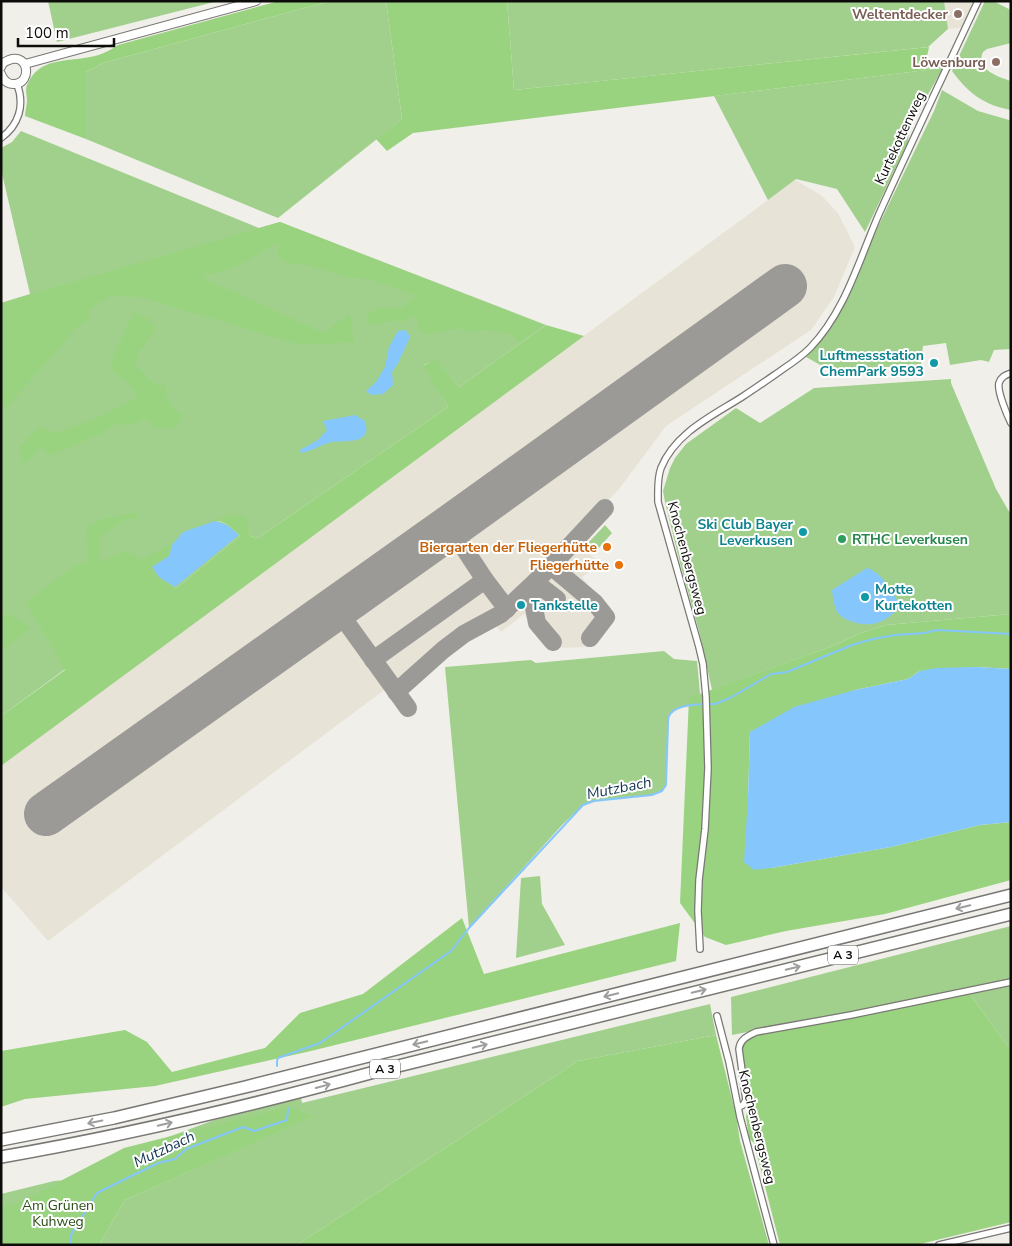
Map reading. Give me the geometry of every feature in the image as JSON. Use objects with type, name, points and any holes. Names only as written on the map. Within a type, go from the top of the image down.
[{"type":"highway","name":"A 3","points":[[1,1140],[114,1118],[245,1087],[1011,895]]},
{"type":"highway","name":"A 3","points":[[1,1157],[117,1135],[269,1099],[1011,914]]},
{"type":"street","points":[[25,64],[256,1]]},
{"type":"street","name":"Kurtekottenweg","points":[[859,260],[918,126],[978,1]]},
{"type":"street","points":[[1,74],[6,82],[17,84],[23,80],[26,74],[25,64],[18,59],[12,58],[2,63]]},
{"type":"street","points":[[1,138],[13,128],[20,110],[20,94],[17,84]]},
{"type":"street","name":"Knochenbergsweg","points":[[700,949],[699,880],[705,829],[708,768],[706,697],[703,664],[699,647],[658,502],[658,485],[661,470],[666,458],[683,436],[743,397],[809,349],[828,327],[842,303],[859,260]]},
{"type":"street","points":[[1011,373],[1003,376],[998,384],[1011,423]]},
{"type":"street","points":[[738,1107],[743,1105],[746,1100],[739,1045],[746,1036],[756,1032],[851,1015],[1011,982]]},
{"type":"street","name":"Knochenbergsweg","points":[[717,1016],[738,1107],[774,1245]]},
{"type":"street","points":[[939,1245],[1011,1228]]},
{"type":"shaded area","name":"Weltentdecker","points":[[944,1],[976,1],[964,27],[948,29]]},
{"type":"shaded area","points":[[795,180],[821,195],[838,213],[855,247],[834,297],[811,330],[666,426],[619,489],[574,537],[599,564],[582,577],[614,617],[591,647],[551,648],[524,614],[501,632],[486,614],[48,941],[1,887],[1,766]]},
{"type":"green space","points":[[48,1],[218,1],[57,42]]},
{"type":"green space","points":[[279,1],[330,1],[103,63],[86,72],[86,139],[25,116],[27,85],[32,76],[46,65],[98,55],[118,45]]},
{"type":"green space","points":[[330,1],[386,1],[402,119],[278,218],[86,139],[86,72],[103,63]]},
{"type":"green space","points":[[386,1],[507,1],[514,90],[929,47],[926,61],[943,68],[413,133],[387,151],[376,139],[402,119]]},
{"type":"green space","points":[[507,1],[944,1],[948,29],[928,47],[514,90]]},
{"type":"green space","points":[[985,1],[993,1],[1009,9],[1011,14],[1011,43],[987,49],[983,52],[981,58],[985,68],[1011,81],[1011,110],[993,105],[977,97],[964,86],[952,71]]},
{"type":"green space","points":[[943,68],[909,128],[908,142],[865,232],[837,189],[796,179],[768,200],[714,96]]},
{"type":"green space","points":[[942,90],[978,111],[1011,119],[1011,349],[994,350],[989,362],[981,360],[950,365],[946,343],[923,346],[921,364],[833,372],[806,357],[833,325],[849,295],[871,241],[934,111]]},
{"type":"green space","points":[[21,131],[259,228],[280,222],[546,325],[459,387],[436,360],[424,365],[448,407],[258,538],[250,536],[245,517],[217,521],[227,524],[240,536],[175,589],[1,716],[1,303],[30,294],[1,169],[1,148],[12,142]]},
{"type":"green space","points":[[280,222],[543,325],[518,343],[512,334],[486,330],[471,332],[460,328],[427,334],[419,330],[416,316],[402,322],[396,320],[369,325],[366,321],[370,312],[380,308],[399,309],[416,296],[372,280],[344,276],[299,263],[292,265],[277,256],[277,243],[240,265],[201,277],[326,334],[335,324],[350,314],[354,342],[300,345],[140,297],[113,295],[89,309],[89,319],[77,327],[6,408],[1,404],[1,303]]},
{"type":"green space","points":[[134,312],[147,318],[156,328],[140,351],[135,365],[156,386],[163,385],[167,387],[165,395],[173,408],[183,417],[177,426],[157,428],[145,419],[134,425],[117,424],[101,434],[48,456],[41,445],[28,462],[22,462],[20,447],[39,427],[55,433],[97,418],[137,398],[130,384],[115,373],[112,368],[112,359]]},
{"type":"green space","points":[[546,325],[584,336],[1,766],[1,716],[65,670],[25,603],[74,566],[88,561],[89,550],[86,533],[89,525],[107,518],[137,511],[136,519],[127,519],[100,536],[100,563],[127,551],[143,559],[172,544],[168,556],[150,568],[159,578],[175,589],[240,536],[227,524],[216,520],[232,514],[246,517],[250,536],[258,538],[448,407],[423,366],[436,359],[459,387]]},
{"type":"green space","name":"RTHC Leverkusen","points":[[951,379],[951,383],[996,489],[1011,515],[1011,614],[886,625],[712,690],[663,491],[675,458],[686,444],[736,408],[760,423],[814,388]]},
{"type":"green space","points":[[605,525],[612,533],[596,551],[588,543]]},
{"type":"green space","points":[[10,614],[31,629],[1,650],[1,617]]},
{"type":"green space","points":[[1011,614],[1011,669],[977,667],[920,671],[908,679],[855,690],[750,732],[748,797],[771,868],[891,847],[980,825],[1011,822],[1011,880],[885,914],[786,931],[726,945],[705,937],[680,903],[689,698],[886,625]]},
{"type":"green space","points":[[664,651],[674,659],[697,661],[701,704],[679,708],[669,716],[666,785],[662,791],[652,795],[594,801],[583,805],[562,825],[469,928],[445,667],[531,660],[536,663]]},
{"type":"green space","points":[[540,876],[542,904],[565,945],[516,958],[521,878]]},
{"type":"green space","points":[[462,918],[484,974],[680,923],[676,961],[311,1051],[155,1086],[25,1099],[1,1107],[1,1051],[125,1030],[147,1042],[172,1072],[265,1048],[300,1013],[363,994]]},
{"type":"green space","points":[[1011,926],[1011,981],[732,1035],[731,997]]},
{"type":"green space","points":[[1011,986],[1011,1051],[970,994]]},
{"type":"green space","points":[[970,994],[1011,1051],[1011,1222],[916,1245],[780,1245],[754,1143],[749,1138],[746,1117],[749,1100],[742,1053],[743,1044],[747,1039],[757,1034],[851,1018]]},
{"type":"green space","points":[[710,1004],[716,1035],[578,1061],[297,1245],[99,1245],[125,1200],[312,1117],[300,1111],[1,1245],[1,1194],[54,1181],[66,1180],[214,1120],[301,1098],[302,1103]]},
{"type":"green space","points":[[716,1035],[736,1115],[740,1141],[769,1245],[297,1245],[578,1061]]},
{"type":"green space","name":"Am Grünen Kuhweg","points":[[290,1106],[313,1117],[125,1200],[99,1245],[1,1245],[1,1206],[16,1204],[124,1148]]},
{"type":"water","points":[[406,330],[410,337],[392,372],[393,385],[383,394],[371,395],[366,391],[376,382],[385,367],[389,347],[398,331]]},
{"type":"water","points":[[355,415],[365,421],[366,429],[362,438],[351,441],[332,442],[301,453],[300,450],[318,440],[327,430],[323,421]]},
{"type":"water","points":[[215,521],[227,525],[239,535],[175,587],[159,577],[152,567],[169,556],[172,545],[183,532]]},
{"type":"water","points":[[867,568],[873,570],[882,578],[900,605],[889,617],[877,623],[855,623],[839,614],[835,608],[832,590]]},
{"type":"water","points":[[977,667],[1011,669],[1011,822],[980,825],[891,847],[771,868],[754,870],[744,862],[750,732],[794,707],[855,690],[908,679],[920,671],[936,668]]},
{"type":"waterway","name":"Mutzbach","points":[[708,704],[715,704],[730,698],[771,674],[787,672],[852,645],[873,639],[937,630],[1011,634]]},
{"type":"waterway","name":"Mutzbach","points":[[277,1066],[278,1058],[320,1043],[451,951],[469,928],[583,805],[594,801],[652,795],[662,791],[666,785],[669,716],[680,708],[704,704]]},
{"type":"waterway","name":"Mutzbach","points":[[71,1245],[70,1236],[97,1193],[158,1163],[175,1159],[186,1149],[243,1127],[254,1131],[287,1120],[288,1108]]},
{"type":"taxiway","points":[[551,566],[605,508]]},
{"type":"taxiway","points":[[450,527],[485,580],[507,609]]},
{"type":"taxiway","points":[[396,692],[464,634],[501,614],[551,566],[595,603],[606,617],[590,638]]},
{"type":"taxiway","points":[[373,660],[485,580]]},
{"type":"taxiway","points":[[535,582],[557,599]]},
{"type":"taxiway","points":[[530,587],[537,623],[553,642]]},
{"type":"taxiway","points":[[336,608],[408,708]]},
{"type":"runway","points":[[46,814],[785,286]]},
{"type":"place","name":"Weltentdecker","points":[[958,14]]},
{"type":"place","name":"Löwenburg","points":[[996,62]]},
{"type":"place","name":"Luftmessstation ChemPark 9593","points":[[934,363]]},
{"type":"place","name":"Ski Club Bayer Leverkusen","points":[[803,532]]},
{"type":"place","name":"RTHC Leverkusen","points":[[842,539]]},
{"type":"place","name":"Biergarten der Fliegerhütte","points":[[607,547]]},
{"type":"place","name":"Fliegerhütte","points":[[619,565]]},
{"type":"place","name":"Motte Kurtekotten","points":[[865,597]]},
{"type":"place","name":"Tankstelle","points":[[521,605]]}]
